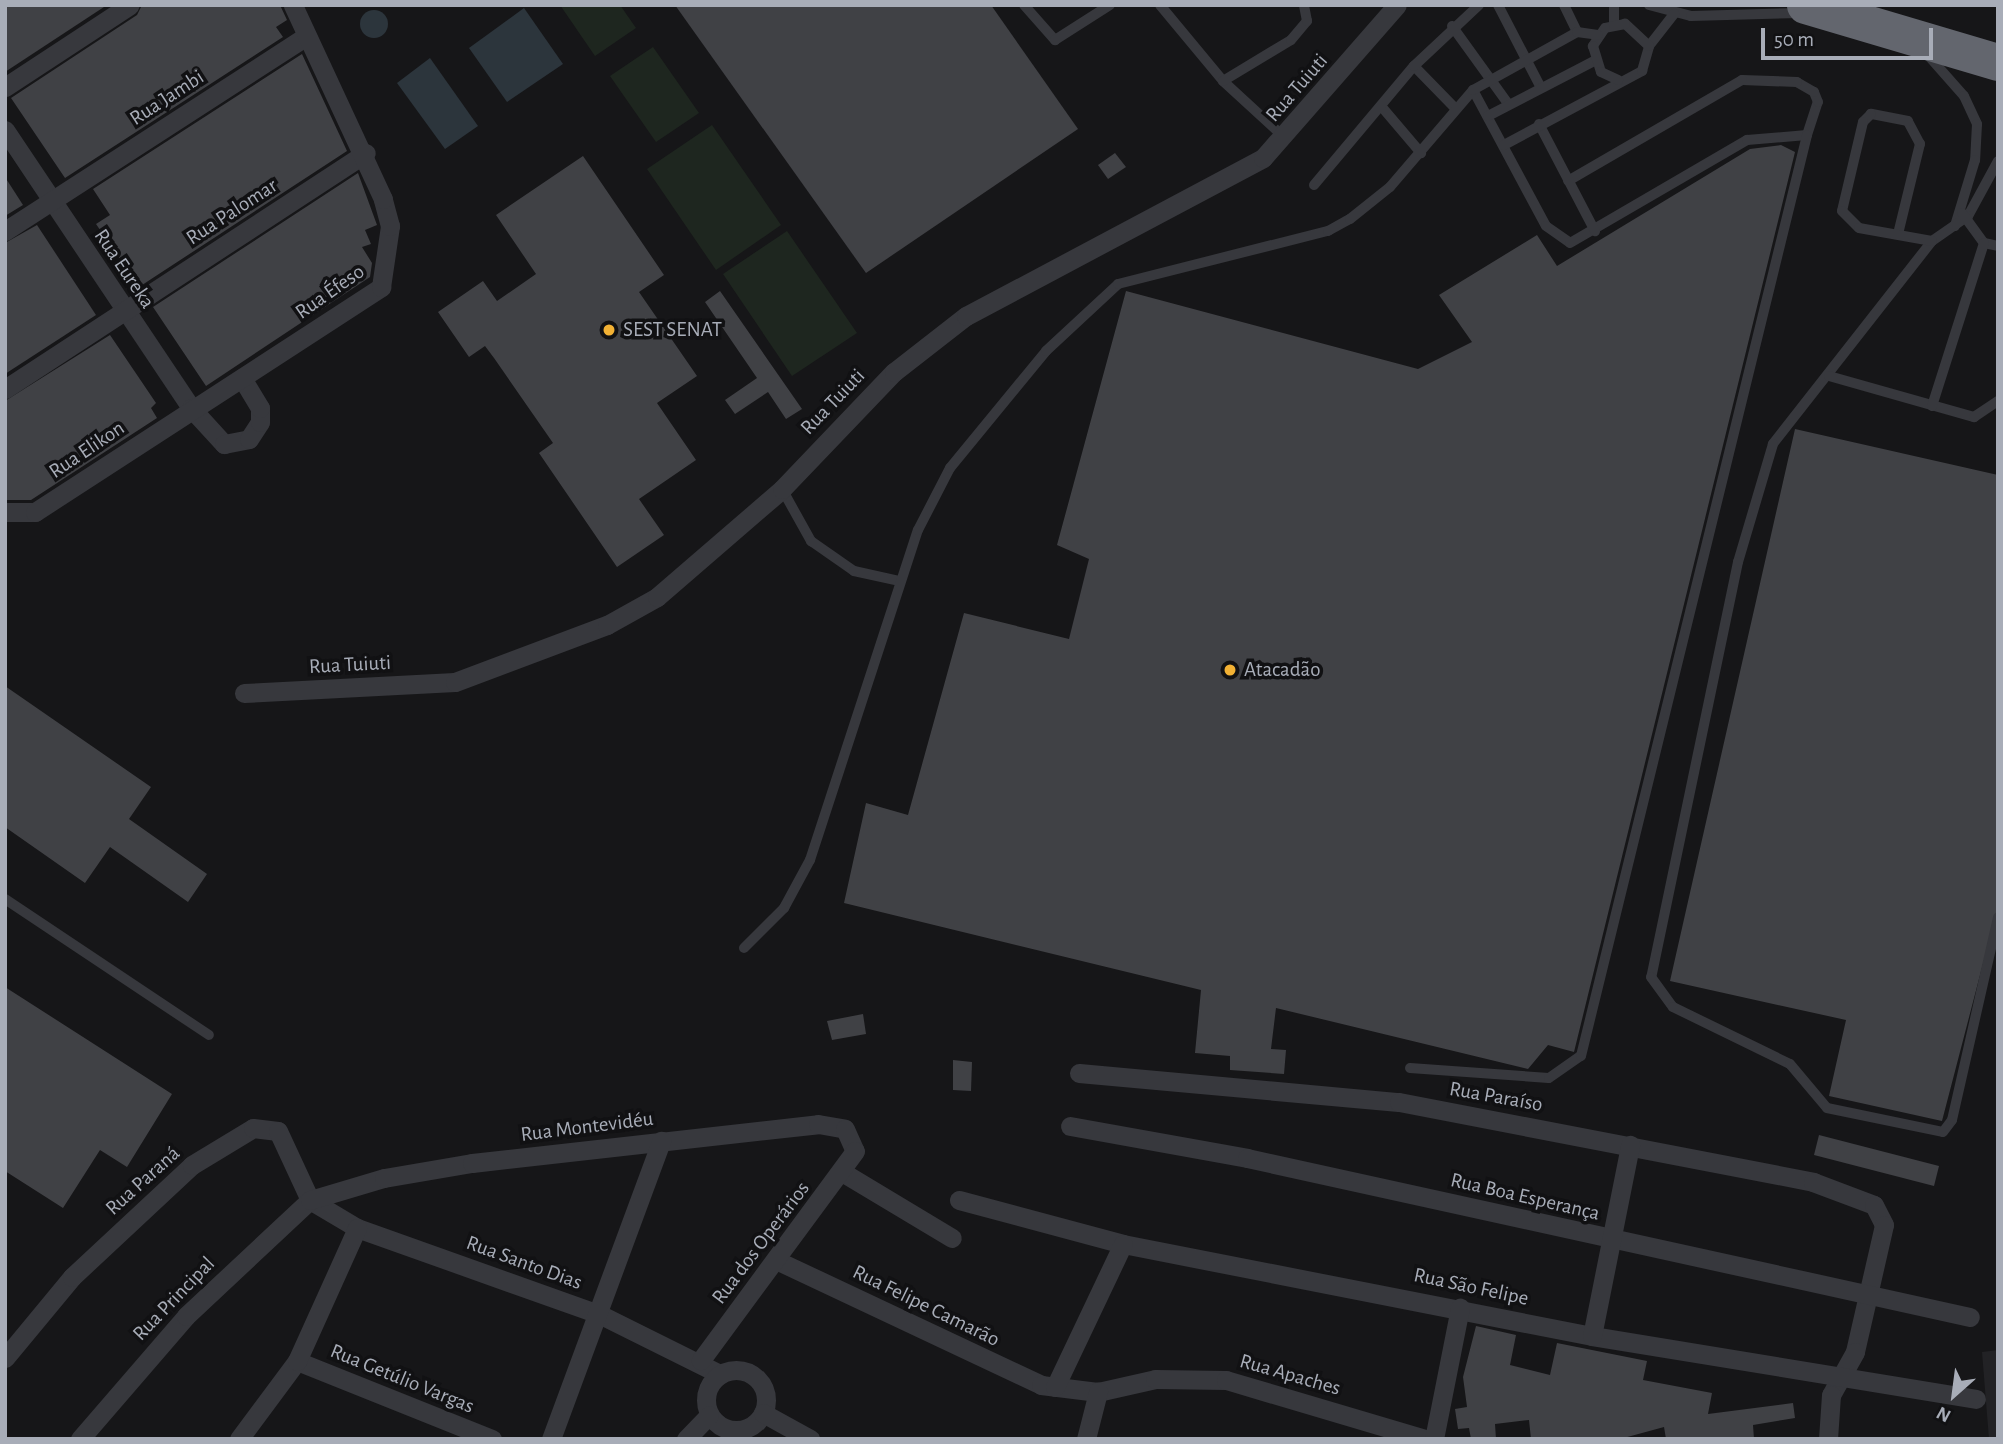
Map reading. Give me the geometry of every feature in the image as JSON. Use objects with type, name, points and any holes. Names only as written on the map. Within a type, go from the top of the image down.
[{"type":"highway","points":[[1816,9],[1916,43],[1998,62]]},
{"type":"street","points":[[5,87],[130,5]]},
{"type":"street","name":"Rua Éfeso","points":[[191,408],[381,287],[390,226],[366,153],[293,5]]},
{"type":"street","name":"Rua Tuiuti","points":[[244,693],[455,682],[515,663],[657,597],[782,489],[894,372],[966,316],[1021,281],[1240,173],[1285,138],[1397,5]]},
{"type":"street","name":"Rua Jambi","points":[[5,231],[307,36]]},
{"type":"street","name":"Rua Eureka","points":[[5,130],[207,431],[230,444],[254,434],[260,408],[242,378]]},
{"type":"street","name":"Rua Palomar","points":[[5,389],[123,309],[366,153]]},
{"type":"street","name":"Rua Elikon","points":[[5,512],[35,512],[191,408]]},
{"type":"street","name":"Rua Paraíso","points":[[1079,1073],[1399,1102],[1813,1182],[1874,1205],[1884,1226],[1866,1292]]},
{"type":"street","name":"Rua Montevidéu","points":[[310,1200],[384,1178],[472,1163],[661,1141],[835,1125],[853,1135],[855,1151]]},
{"type":"street","name":"Rua Boa Esperança","points":[[1070,1126],[1866,1292],[1970,1317]]},
{"type":"street","name":"Rua Paraná","points":[[5,1358],[72,1277],[192,1165],[253,1128],[278,1131],[310,1200]]},
{"type":"street","points":[[551,1439],[601,1315],[661,1141]]},
{"type":"street","points":[[1592,1336],[1607,1238],[1630,1145]]},
{"type":"street","name":"Rua dos Operários","points":[[701,1360],[778,1262],[855,1151]]},
{"type":"street","points":[[842,1172],[952,1238]]},
{"type":"street","name":"Rua Santo Dias","points":[[310,1200],[357,1228],[601,1315],[701,1360],[720,1374]]},
{"type":"street","name":"Rua Principal","points":[[80,1439],[186,1316],[310,1200]]},
{"type":"street","name":"Rua São Felipe","points":[[959,1200],[1123,1244],[1592,1336],[1784,1370],[1844,1373],[1976,1399]]},
{"type":"street","points":[[239,1439],[296,1361],[357,1228]]},
{"type":"street","points":[[1055,1387],[1123,1244]]},
{"type":"street","name":"Rua Felipe Camarão","points":[[778,1262],[1028,1381],[1098,1392]]},
{"type":"street","points":[[1828,1439],[1831,1395],[1844,1373],[1866,1292]]},
{"type":"street","points":[[1434,1439],[1460,1308]]},
{"type":"street","name":"Rua Getúlio Vargas","points":[[296,1361],[492,1439]]},
{"type":"street","points":[[736,1370],[755,1377],[765,1394],[764,1413],[744,1435],[723,1428],[709,1415],[705,1395],[720,1374],[736,1370]]},
{"type":"street","name":"Rua Apaches","points":[[1098,1392],[1155,1379],[1226,1380],[1424,1439]]},
{"type":"street","points":[[1086,1439],[1098,1392]]},
{"type":"street","points":[[764,1413],[810,1439]]},
{"type":"street","points":[[686,1439],[709,1415]]},
{"type":"lane","points":[[1024,5],[1055,40],[1110,5]]},
{"type":"lane","points":[[1160,5],[1223,81],[1285,138]]},
{"type":"lane","points":[[1223,81],[1291,40],[1307,21],[1304,5]]},
{"type":"lane","points":[[1314,185],[1414,66],[1452,26],[1479,5]]},
{"type":"lane","points":[[1498,5],[1541,88]]},
{"type":"lane","points":[[1564,5],[1577,32]]},
{"type":"lane","points":[[1614,5],[1614,24]]},
{"type":"lane","points":[[1649,5],[1674,14],[1816,9]]},
{"type":"lane","points":[[1504,145],[1618,80],[1642,71],[1649,46],[1674,14]]},
{"type":"lane","points":[[744,948],[784,908],[810,860],[838,763],[900,581],[950,468],[1095,299],[1147,272],[1328,231],[1368,208],[1421,153],[1473,90],[1526,58],[1577,32],[1598,35],[1614,24],[1635,27],[1649,46]]},
{"type":"lane","points":[[1452,26],[1509,105]]},
{"type":"lane","points":[[1594,61],[1598,35]]},
{"type":"lane","points":[[1916,43],[1964,96],[1977,124],[1975,160],[1956,209],[1955,226]]},
{"type":"lane","points":[[1594,61],[1618,80]]},
{"type":"lane","points":[[1488,116],[1594,61]]},
{"type":"lane","points":[[1414,66],[1456,109]]},
{"type":"lane","points":[[1410,1068],[1549,1078],[1581,1056],[1807,135],[1818,102],[1814,92],[1766,76],[1742,80],[1568,181]]},
{"type":"lane","points":[[1473,90],[1554,235],[1570,243],[1595,231],[1747,140],[1807,135]]},
{"type":"lane","points":[[1381,106],[1421,153]]},
{"type":"lane","points":[[1898,233],[1920,144],[1908,121],[1871,114],[1863,122],[1842,211],[1859,228],[1898,233],[1932,242]]},
{"type":"lane","points":[[1539,124],[1595,231]]},
{"type":"lane","points":[[1998,161],[1968,216],[1932,242],[1829,376],[1791,416],[1759,485],[1651,977],[1673,1007],[1790,1064],[1827,1108],[1943,1132],[1952,1120],[1998,917]]},
{"type":"lane","points":[[1956,209],[1968,216],[1984,243],[1998,246]]},
{"type":"lane","points":[[1932,406],[1984,243]]},
{"type":"lane","points":[[1829,376],[1974,417],[1998,401]]},
{"type":"lane","points":[[782,489],[811,541],[853,571],[900,581]]},
{"type":"lane","points":[[5,899],[209,1035]]},
{"type":"shaded area","points":[[560,5],[620,5],[636,28],[595,56]]},
{"type":"shaded area","points":[[524,8],[563,64],[507,102],[469,48]]},
{"type":"shaded area","points":[[374,10],[384,14],[388,24],[384,34],[374,38],[364,34],[360,24],[364,14]]},
{"type":"shaded area","points":[[653,47],[699,113],[656,142],[610,76]]},
{"type":"shaded area","points":[[430,58],[478,126],[445,149],[397,83]]},
{"type":"shaded area","points":[[712,125],[781,225],[716,270],[647,169]]},
{"type":"shaded area","points":[[787,231],[857,333],[792,376],[723,274]]},
{"type":"shaded area","points":[[1998,1350],[1998,1439],[1989,1439],[1982,1352]]},
{"type":"building","points":[[5,5],[107,5],[5,72]]},
{"type":"building","points":[[142,5],[280,5],[287,20],[276,27],[283,37],[65,178],[11,98],[137,15]]},
{"type":"building","points":[[675,5],[991,5],[1078,129],[866,273]]},
{"type":"building","points":[[302,54],[347,151],[139,287],[96,224],[110,215],[93,189]]},
{"type":"building","points":[[1781,145],[1795,152],[1574,1052],[1548,1045],[1528,1069],[1276,1008],[1271,1049],[1286,1050],[1284,1074],[1230,1070],[1230,1056],[1195,1053],[1201,990],[844,903],[866,803],[908,815],[964,613],[1069,639],[1089,559],[1057,545],[1126,291],[1418,369],[1472,342],[1439,295],[1537,235],[1557,266],[1750,149]]},
{"type":"building","points":[[1115,153],[1126,167],[1108,179],[1098,165]]},
{"type":"building","points":[[583,156],[664,275],[639,292],[697,376],[657,403],[696,460],[639,499],[664,535],[617,567],[539,453],[553,443],[494,358],[485,346],[469,357],[438,312],[483,281],[497,301],[536,274],[496,215]]},
{"type":"building","points":[[358,173],[377,225],[365,230],[371,244],[362,247],[372,263],[370,277],[206,386],[153,307]]},
{"type":"building","points":[[5,177],[23,205],[5,216]]},
{"type":"building","points":[[37,225],[96,315],[5,374],[5,243]]},
{"type":"building","points":[[720,291],[802,409],[786,419],[768,392],[735,414],[725,400],[757,378],[705,302]]},
{"type":"building","points":[[110,335],[156,403],[151,408],[157,418],[31,500],[5,500],[5,401]]},
{"type":"building","points":[[1795,429],[1998,475],[1998,906],[1942,1121],[1829,1096],[1846,1020],[1670,981]]},
{"type":"building","points":[[5,686],[151,787],[129,819],[207,874],[188,902],[110,847],[85,883],[5,827]]},
{"type":"building","points":[[5,987],[172,1094],[127,1167],[100,1150],[63,1208],[5,1171]]},
{"type":"building","points":[[863,1014],[866,1034],[832,1040],[827,1021]]},
{"type":"building","points":[[953,1060],[972,1062],[971,1091],[953,1090]]},
{"type":"building","points":[[1819,1135],[1939,1166],[1934,1186],[1814,1155]]},
{"type":"building","points":[[1476,1326],[1516,1335],[1510,1365],[1550,1375],[1557,1343],[1647,1361],[1643,1380],[1712,1393],[1708,1414],[1793,1403],[1795,1418],[1753,1425],[1754,1439],[1666,1439],[1664,1427],[1620,1439],[1531,1439],[1529,1420],[1495,1424],[1496,1439],[1471,1439],[1469,1428],[1458,1429],[1455,1409],[1467,1407],[1463,1377]]},
{"type":"place","name":"SEST SENAT","points":[[609,330]]},
{"type":"place","name":"Atacadão","points":[[1230,670]]}]
